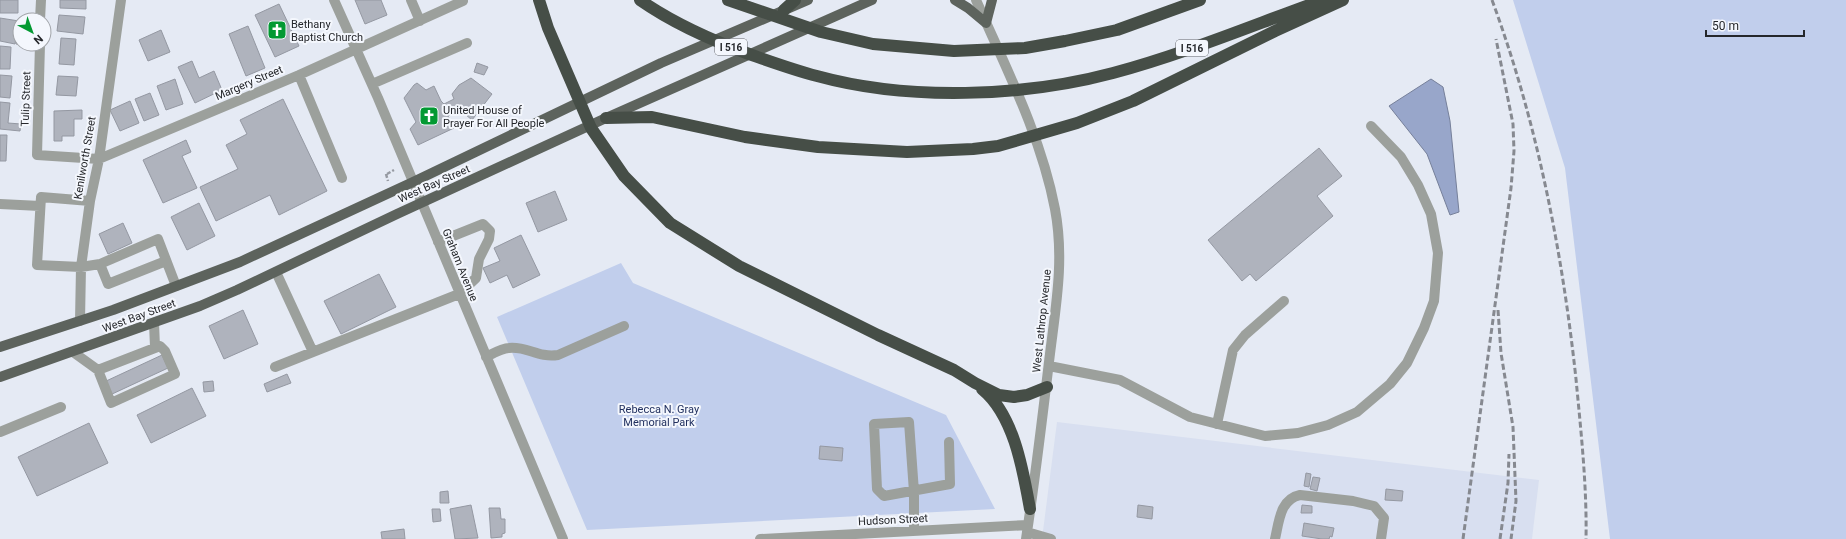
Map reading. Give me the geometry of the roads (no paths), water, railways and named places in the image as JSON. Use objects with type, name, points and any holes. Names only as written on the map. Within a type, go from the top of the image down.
[{"type":"highway","points":[[539,0],[548,28],[591,128],[624,176],[670,223],[739,266],[878,335],[954,370],[989,394],[1011,432],[1019,455],[1030,508]]},
{"type":"highway","points":[[746,0],[761,11]]},
{"type":"highway","points":[[784,10],[795,0]]},
{"type":"highway","points":[[730,1],[821,32],[873,44],[954,51],[1025,48],[1065,41],[1117,30],[1200,0]]},
{"type":"highway","name":"I 516","points":[[644,3],[688,28],[724,44],[819,77],[904,91],[954,93],[1000,91],[1058,85],[1112,73],[1173,55],[1323,0]]},
{"type":"highway","points":[[606,118],[652,117],[745,136],[818,147],[907,152],[974,149],[998,146],[1077,123],[1133,101],[1275,31],[1343,0]]},
{"type":"highway","points":[[975,383],[999,394],[1014,397],[1027,395],[1047,387]]},
{"type":"main road","name":"West Bay Street","points":[[0,347],[80,321],[240,262],[413,182],[661,63],[808,0]]},
{"type":"main road","name":"West Bay Street","points":[[0,377],[200,306],[606,118],[872,0]]},
{"type":"main road","points":[[955,0],[968,8],[986,23],[992,0]]},
{"type":"street","points":[[40,12],[41,0]]},
{"type":"street","name":"Kenilworth Street","points":[[80,321],[81,267],[121,0]]},
{"type":"street","name":"Graham Avenue","points":[[334,0],[372,84],[563,539]]},
{"type":"street","points":[[411,0],[420,20]]},
{"type":"street","name":"West Lathrop Avenue","points":[[976,0],[1031,127],[1046,169],[1056,210],[1061,252],[1058,307],[1027,532]]},
{"type":"street","name":"Margery Street","points":[[37,155],[98,159],[299,75],[463,1]]},
{"type":"street","points":[[372,84],[467,43]]},
{"type":"street","name":"Tulip Street","points":[[37,155],[40,52]]},
{"type":"street","points":[[299,75],[342,178]]},
{"type":"street","points":[[1049,366],[1120,380],[1190,417],[1266,436],[1298,433],[1328,425],[1357,412],[1390,384],[1407,363],[1424,328],[1434,301],[1438,253],[1431,214],[1418,184],[1401,157],[1371,126]]},
{"type":"street","points":[[90,201],[41,197],[37,265],[81,267],[100,264],[158,239],[176,286]]},
{"type":"street","points":[[0,204],[40,206]]},
{"type":"street","points":[[275,367],[459,294],[476,278],[479,259],[489,239],[490,230],[483,224],[438,242]]},
{"type":"street","points":[[100,264],[108,284],[166,261]]},
{"type":"street","points":[[276,272],[313,352]]},
{"type":"street","points":[[1217,424],[1233,350],[1245,335],[1284,301]]},
{"type":"street","points":[[154,323],[155,347]]},
{"type":"street","points":[[486,357],[508,348],[527,350],[547,357],[558,355],[624,326]]},
{"type":"street","points":[[73,352],[98,370],[111,403],[175,374],[165,351],[160,346],[98,370]]},
{"type":"street","points":[[0,432],[61,407]]},
{"type":"street","points":[[914,531],[914,492],[909,422],[874,424],[877,489],[884,496],[914,492],[950,484],[949,442]]},
{"type":"street","points":[[1275,539],[1281,512],[1286,503],[1293,497],[1300,495],[1353,501],[1374,506],[1384,518],[1381,539]]},
{"type":"street","name":"Hudson Street","points":[[760,539],[914,531],[1027,532],[1051,539]]},
{"type":"railway","points":[[1492,0],[1508,46],[1535,140],[1555,235],[1576,379],[1585,479],[1586,539]]},
{"type":"railway","points":[[1463,539],[1511,188],[1514,151],[1513,124],[1496,39]]},
{"type":"railway","points":[[1498,310],[1501,353],[1513,427],[1516,501],[1511,539]]},
{"type":"railway","points":[[1500,539],[1508,483],[1509,454]]},
{"type":"place","name":"Bethany Baptist Church","points":[[277,30]]},
{"type":"place","name":"United House of Prayer For All People","points":[[429,116]]},
{"type":"park label","name":"Rebecca N. Gray Memorial Park","points":[[659,415]]}]
